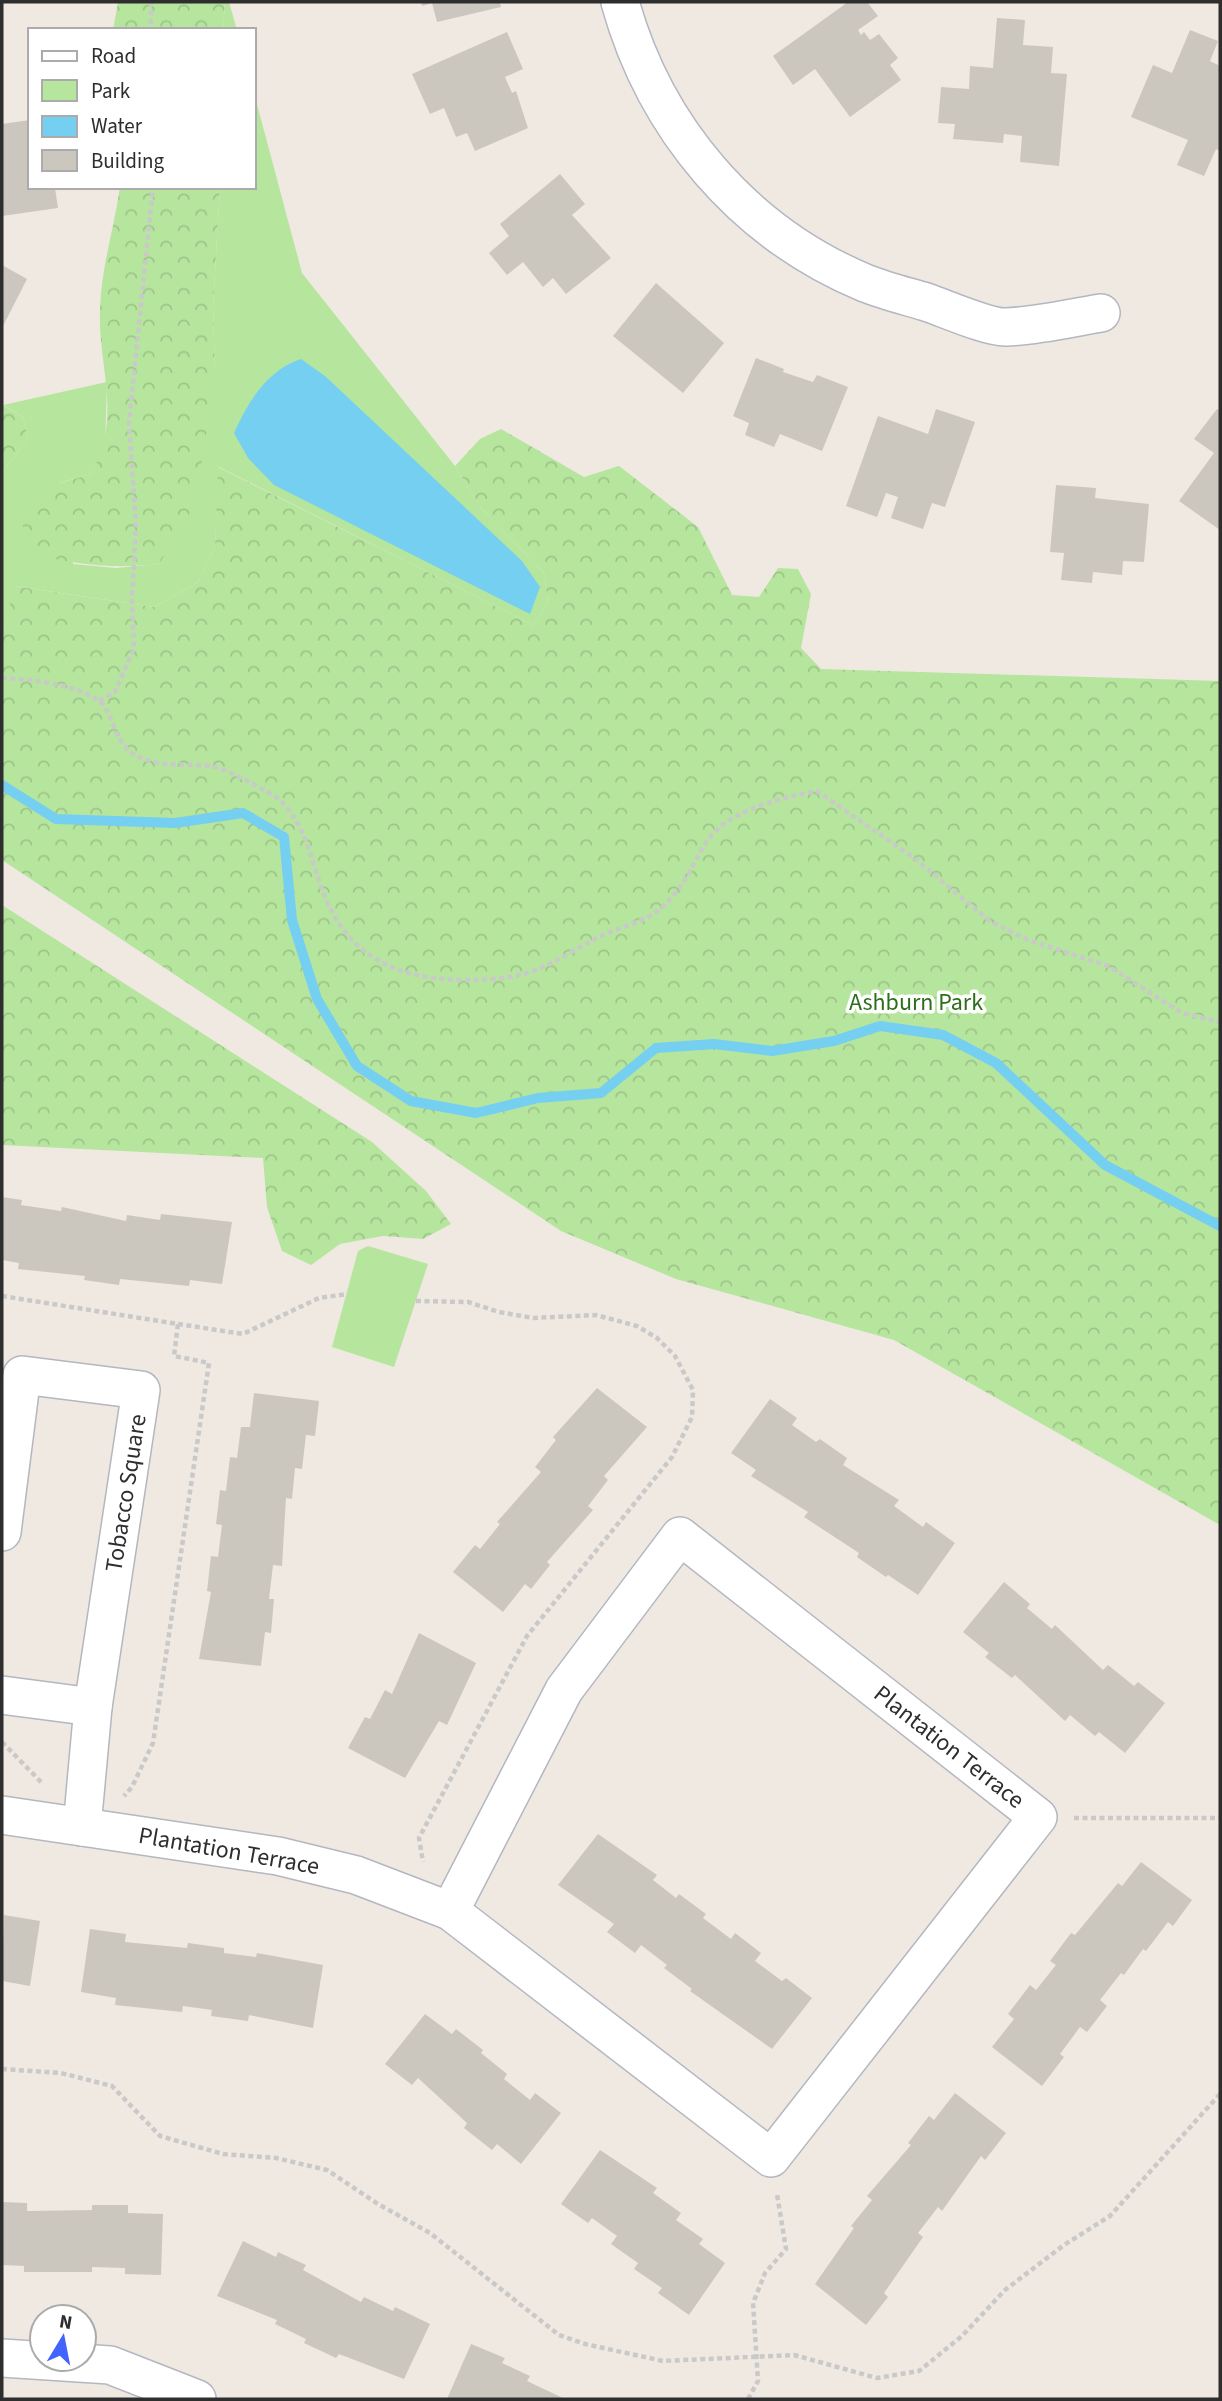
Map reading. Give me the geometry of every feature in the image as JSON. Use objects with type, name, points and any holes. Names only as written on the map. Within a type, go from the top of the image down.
[{"type":"street","points":[[620,2],[631,39],[656,95],[685,142],[716,180],[755,218],[805,253],[865,283],[1004,328],[1101,313]]},
{"type":"street","name":"Tobacco Square","points":[[2,1532],[22,1375],[141,1390],[93,1707],[83,1813]]},
{"type":"street","name":"Plantation Terrace","points":[[2,1815],[83,1813],[356,1874],[455,1902],[771,2158],[1038,1817],[680,1536],[564,1690],[455,1902]]},
{"type":"street","points":[[2,1695],[93,1707]]},
{"type":"street","points":[[2,2358],[110,2365],[197,2399]]},
{"type":"path","points":[[151,2],[151,28]]},
{"type":"path","points":[[99,701],[115,692],[134,648],[132,598],[136,498],[129,423],[153,189]]},
{"type":"path","points":[[2,678],[64,686],[99,701],[120,741],[136,756],[173,766],[212,766],[277,799],[305,835],[326,898],[364,954],[413,976],[440,980],[493,979],[537,972],[602,936],[656,912],[692,871],[717,828],[762,806],[817,790],[914,858],[989,921],[1028,940],[1108,966],[1182,1013],[1220,1022]]},
{"type":"path","points":[[178,1324],[243,1334],[319,1298],[346,1294]]},
{"type":"path","points":[[416,1301],[468,1302],[499,1312],[533,1318],[596,1315],[637,1326],[657,1338],[675,1356],[693,1390],[692,1417],[672,1457],[527,1636],[419,1838],[425,1876],[455,1902]]},
{"type":"path","points":[[2,1742],[51,1792],[83,1813]]},
{"type":"path","points":[[1038,1817],[1220,1818]]},
{"type":"path","points":[[2,2069],[61,2074],[112,2086],[160,2136],[223,2154],[276,2158],[327,2170],[378,2204],[430,2233],[559,2335],[585,2344],[663,2361],[794,2354],[877,2378],[919,2371],[961,2336],[1005,2290],[1064,2245],[1110,2216],[1220,2094]]},
{"type":"path","points":[[748,2399],[758,2381],[753,2303],[765,2273],[786,2249],[771,2158]]},
{"type":"green space","points":[[118,2],[225,2],[223,28],[113,28]]},
{"type":"green space","points":[[225,2],[229,2],[236,28],[223,28]]},
{"type":"green space","points":[[256,100],[302,273],[455,466],[481,508],[544,573],[548,603],[533,625],[219,467],[215,547],[198,582],[154,607],[15,586],[2,641],[2,472],[28,439],[23,417],[3,405],[107,382],[105,448],[91,474],[59,483],[73,564],[116,568],[159,564],[215,372],[213,307],[220,189],[256,189]]},
{"type":"green space","points":[[120,189],[220,189],[213,307],[215,372],[199,483],[187,521],[159,564],[110,566],[33,554],[22,523],[28,501],[60,483],[91,474],[100,453],[106,432],[107,412],[100,332],[105,264]]},
{"type":"green space","points":[[2,405],[23,417],[28,439],[2,472]]},
{"type":"green space","name":"Ashburn Park","points":[[501,429],[584,477],[619,466],[698,527],[732,595],[759,597],[778,568],[798,569],[811,594],[801,648],[821,669],[1220,681],[1220,1525],[894,1340],[676,1279],[561,1231],[2,860],[2,641],[14,586],[154,607],[198,582],[215,547],[218,467],[533,625],[548,603],[544,573],[481,508],[455,466],[480,439]]},
{"type":"green space","points":[[2,905],[372,1142],[426,1191],[451,1224],[423,1239],[383,1236],[340,1244],[311,1265],[282,1251],[267,1207],[263,1158],[2,1145]]},
{"type":"green space","points":[[368,1246],[428,1264],[394,1367],[332,1347],[358,1251]]},
{"type":"water","points":[[301,359],[325,376],[522,561],[540,587],[530,614],[274,485],[248,458],[234,433],[246,410],[269,379],[289,364]]},
{"type":"building","points":[[421,2],[500,2],[501,7],[437,22],[432,3],[422,6]]},
{"type":"building","points":[[848,2],[867,2],[878,16],[858,30],[861,35],[864,32],[870,40],[879,34],[898,58],[890,65],[901,80],[850,117],[815,69],[793,85],[773,56]]},
{"type":"building","points":[[997,18],[1025,20],[1023,45],[1053,47],[1051,73],[1067,74],[1059,166],[1020,162],[1022,136],[1004,134],[1003,143],[953,139],[955,124],[938,123],[941,87],[969,89],[970,66],[993,68]]},
{"type":"building","points":[[1190,30],[1218,41],[1210,61],[1220,66],[1220,151],[1216,149],[1204,176],[1177,165],[1188,140],[1131,117],[1153,65],[1172,73]]},
{"type":"building","points":[[507,32],[523,69],[505,77],[512,93],[516,91],[528,128],[475,151],[467,133],[456,137],[444,108],[430,114],[412,74]]},
{"type":"building","points":[[28,120],[28,189],[55,189],[58,208],[2,216],[2,124]]},
{"type":"building","points":[[560,174],[585,204],[572,215],[611,258],[566,294],[553,278],[543,287],[523,262],[507,275],[489,253],[509,236],[500,224]]},
{"type":"building","points":[[2,265],[27,279],[2,328]]},
{"type":"building","points":[[656,283],[724,343],[683,393],[613,336]]},
{"type":"building","points":[[756,358],[784,369],[783,372],[813,382],[817,375],[848,387],[822,451],[780,434],[774,447],[745,435],[749,423],[733,416]]},
{"type":"building","points":[[936,409],[975,422],[945,507],[932,503],[923,529],[891,518],[898,497],[886,493],[877,517],[846,506],[878,416],[928,434]]},
{"type":"building","points":[[1217,409],[1220,411],[1220,530],[1179,501],[1214,453],[1194,439]]},
{"type":"building","points":[[1056,485],[1096,488],[1095,498],[1149,504],[1144,562],[1123,561],[1122,575],[1093,572],[1092,583],[1061,580],[1064,553],[1050,552]]},
{"type":"building","points":[[2,1197],[22,1200],[21,1205],[61,1211],[62,1207],[126,1221],[127,1215],[160,1220],[161,1214],[232,1222],[222,1284],[190,1280],[189,1286],[120,1279],[119,1285],[84,1280],[85,1276],[18,1269],[19,1263],[2,1260]]},
{"type":"building","points":[[597,1388],[647,1427],[604,1476],[608,1480],[588,1506],[593,1510],[547,1562],[550,1565],[531,1589],[525,1584],[503,1612],[453,1572],[475,1545],[480,1549],[500,1524],[497,1522],[541,1472],[535,1467],[556,1440],[553,1437]]},
{"type":"building","points":[[254,1393],[319,1401],[315,1436],[306,1435],[302,1469],[295,1468],[292,1499],[286,1498],[282,1566],[273,1565],[269,1599],[274,1599],[271,1633],[265,1632],[261,1666],[199,1659],[211,1592],[207,1591],[211,1556],[218,1557],[222,1525],[216,1524],[220,1490],[226,1491],[230,1457],[237,1458],[241,1427],[250,1427]]},
{"type":"building","points":[[770,1399],[797,1418],[792,1425],[816,1442],[820,1439],[847,1458],[843,1465],[899,1500],[894,1506],[923,1527],[926,1522],[955,1543],[918,1595],[888,1575],[886,1577],[857,1557],[859,1553],[804,1517],[808,1512],[751,1476],[756,1470],[731,1453]]},
{"type":"building","points":[[1004,1582],[1030,1604],[1027,1608],[1052,1629],[1055,1625],[1103,1670],[1108,1665],[1134,1686],[1138,1682],[1165,1703],[1125,1753],[1099,1732],[1095,1736],[1070,1715],[1065,1721],[1015,1675],[1012,1678],[985,1657],[989,1653],[963,1632]]},
{"type":"building","points":[[419,1633],[476,1663],[447,1725],[439,1721],[405,1778],[348,1748],[365,1717],[370,1719],[385,1690],[392,1694]]},
{"type":"building","points":[[598,1834],[657,1875],[653,1880],[676,1898],[679,1894],[706,1914],[703,1918],[731,1939],[735,1933],[761,1953],[755,1961],[782,1981],[786,1978],[812,1998],[772,2049],[690,1991],[692,1989],[664,1968],[667,1965],[641,1945],[635,1953],[607,1932],[614,1924],[558,1885]]},
{"type":"building","points":[[1141,1862],[1192,1900],[1173,1926],[1168,1922],[1124,1975],[1121,1973],[1100,2000],[1107,2006],[1087,2032],[1080,2027],[1060,2054],[1064,2057],[1042,2086],[992,2047],[1014,2019],[1008,2014],[1030,1985],[1036,1990],[1056,1965],[1050,1961],[1071,1933],[1075,1935],[1118,1883],[1122,1886]]},
{"type":"building","points":[[4,1915],[40,1921],[30,1986],[2,1981]]},
{"type":"building","points":[[90,1929],[126,1934],[125,1942],[187,1948],[188,1943],[224,1948],[224,1953],[256,1957],[257,1953],[323,1965],[313,2028],[249,2015],[248,2021],[211,2016],[212,2010],[183,2006],[182,2012],[115,2005],[116,1998],[81,1992]]},
{"type":"building","points":[[425,2014],[452,2034],[456,2029],[483,2050],[481,2053],[507,2074],[504,2079],[530,2100],[535,2093],[561,2113],[521,2164],[497,2144],[492,2150],[464,2128],[467,2123],[418,2078],[412,2085],[385,2064]]},
{"type":"building","points":[[955,2093],[1006,2133],[985,2160],[981,2156],[942,2211],[938,2207],[918,2233],[923,2237],[884,2293],[888,2297],[866,2325],[815,2284],[854,2228],[851,2226],[872,2200],[867,2196],[911,2145],[908,2143],[929,2116],[934,2120]]},
{"type":"building","points":[[600,2150],[657,2188],[653,2193],[681,2213],[676,2220],[703,2239],[699,2244],[725,2263],[689,2315],[658,2293],[662,2288],[634,2269],[638,2263],[611,2244],[617,2236],[592,2218],[588,2223],[561,2204]]},
{"type":"building","points":[[2,2202],[27,2203],[27,2211],[92,2210],[92,2205],[128,2205],[128,2213],[163,2214],[161,2275],[125,2274],[125,2268],[92,2267],[92,2272],[24,2272],[24,2266],[2,2265]]},
{"type":"building","points":[[243,2241],[276,2257],[278,2252],[306,2265],[303,2270],[361,2302],[364,2297],[393,2311],[395,2307],[430,2324],[404,2379],[339,2354],[336,2358],[304,2343],[306,2339],[275,2324],[277,2320],[217,2296]]},
{"type":"building","points":[[471,2344],[505,2358],[502,2363],[530,2376],[527,2381],[565,2399],[447,2399]]},
{"type":"waterway","points":[[2,785],[56,819],[175,823],[243,813],[284,837],[292,920],[317,999],[357,1066],[411,1101],[476,1113],[538,1098],[601,1093],[656,1048],[714,1044],[772,1051],[834,1041],[880,1026],[943,1035],[996,1063],[1105,1165],[1220,1226]]}]
